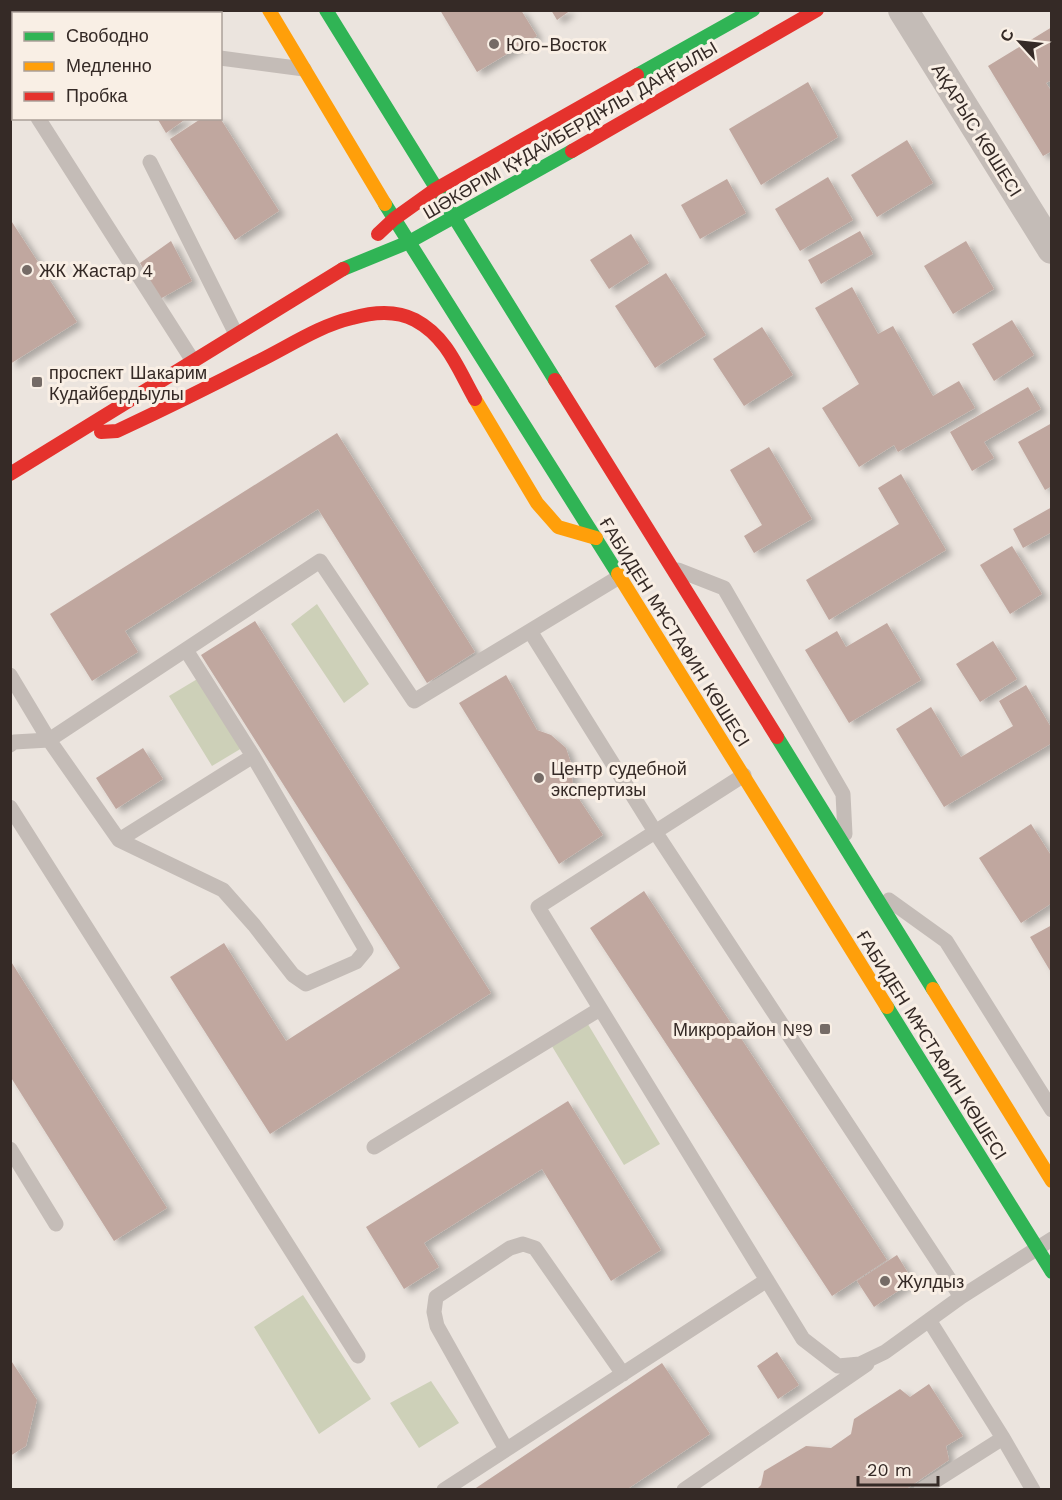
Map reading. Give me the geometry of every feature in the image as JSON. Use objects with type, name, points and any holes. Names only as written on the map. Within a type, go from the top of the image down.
[{"type":"main road","name":"ҒАБИДЕН МҰСТАФИН КӨШЕСІ","points":[[269,10],[394,219],[596,538],[1052,1272]]},
{"type":"main road","name":"ҒАБИДЕН МҰСТАФИН КӨШЕСІ","points":[[326,10],[453,219],[672,567],[1052,1181]]},
{"type":"main road","name":"ШӘКӘРІМ ҚҰДАЙБЕРДІҰЛЫ ДАҢҒЫЛЫ","points":[[337,272],[394,219],[436,189],[753,10]]},
{"type":"main road","name":"ШӘКӘРІМ ҚҰДАЙБЕРДІҰЛЫ ДАҢҒЫЛЫ","points":[[10,474],[337,272],[409,242],[453,219],[817,10]]},
{"type":"main road","points":[[75,434],[117,431],[337,322],[356,316],[385,313],[407,315],[442,340],[537,502],[558,527],[596,538]]},
{"type":"street","name":"АҚАРЫС КӨШЕСІ","points":[[903,10],[1052,249]]},
{"type":"lane","points":[[222,58],[304,70]]},
{"type":"lane","points":[[39,120],[193,361]]},
{"type":"lane","points":[[150,162],[236,334]]},
{"type":"lane","points":[[10,744],[49,740],[320,561],[414,701],[620,577]]},
{"type":"lane","points":[[672,567],[724,588],[843,794],[846,849]]},
{"type":"lane","points":[[530,631],[656,833],[961,1297]]},
{"type":"lane","points":[[10,675],[49,740],[119,840],[223,890],[293,975],[306,984],[356,962],[366,950],[253,756],[186,650]]},
{"type":"lane","points":[[119,840],[253,756]]},
{"type":"lane","points":[[744,775],[538,907],[803,1339],[838,1366],[860,1364],[885,1352]]},
{"type":"lane","points":[[10,807],[358,1356]]},
{"type":"lane","points":[[868,885],[946,941],[1052,1110]]},
{"type":"lane","points":[[374,1147],[600,1009]]},
{"type":"lane","points":[[10,1149],[56,1224]]},
{"type":"lane","points":[[684,1490],[961,1297],[1052,1239]]},
{"type":"lane","points":[[506,1449],[437,1326],[434,1312],[436,1297],[491,1260],[510,1248],[523,1244],[535,1248],[623,1374]]},
{"type":"lane","points":[[444,1490],[766,1280]]},
{"type":"lane","points":[[929,1320],[1033,1490]]},
{"type":"lane","points":[[921,1490],[1003,1438]]},
{"type":"green space","points":[[317,604],[369,684],[344,703],[291,624]]},
{"type":"green space","points":[[199,678],[242,748],[212,766],[169,696]]},
{"type":"green space","points":[[586,1021],[660,1144],[624,1165],[550,1043]]},
{"type":"green space","points":[[303,1295],[371,1399],[319,1434],[254,1327]]},
{"type":"green space","points":[[431,1381],[459,1423],[419,1448],[390,1403]]},
{"type":"building","points":[[84,10],[136,10],[137,12],[85,12]]},
{"type":"building","points":[[440,10],[521,10],[537,36],[477,72]]},
{"type":"building","points":[[551,10],[571,10],[557,20]]},
{"type":"building","points":[[1052,27],[1052,80],[1046,83],[1052,92],[1052,151],[1043,156],[988,66]]},
{"type":"building","points":[[808,82],[838,137],[761,185],[729,129]]},
{"type":"building","points":[[158,120],[184,120],[166,133]]},
{"type":"building","points":[[199,120],[221,120],[279,211],[235,240],[170,139]]},
{"type":"building","points":[[907,140],[933,183],[877,217],[851,175]]},
{"type":"building","points":[[828,177],[853,220],[800,251],[775,209]]},
{"type":"building","points":[[727,179],[746,213],[700,239],[681,205]]},
{"type":"building","name":"ЖК Жастар 4","points":[[10,219],[77,322],[10,364]]},
{"type":"building","points":[[860,231],[873,254],[821,284],[808,260]]},
{"type":"building","points":[[631,234],[649,263],[609,289],[590,260]]},
{"type":"building","points":[[171,241],[192,281],[160,299],[140,263]]},
{"type":"building","points":[[966,241],[994,289],[953,314],[924,266]]},
{"type":"building","points":[[666,273],[706,335],[655,368],[615,306]]},
{"type":"building","points":[[852,287],[878,334],[893,326],[933,396],[959,381],[975,408],[898,452],[894,445],[859,467],[822,408],[859,384],[815,308]]},
{"type":"building","points":[[1012,320],[1034,355],[994,381],[972,344]]},
{"type":"building","points":[[762,327],[793,375],[744,406],[713,359]]},
{"type":"building","points":[[1028,387],[1041,409],[984,442],[994,458],[972,471],[950,432]]},
{"type":"building","points":[[1052,423],[1052,486],[1045,490],[1018,442]]},
{"type":"building","points":[[337,433],[475,652],[427,683],[318,509],[125,631],[138,652],[92,681],[50,614]]},
{"type":"building","points":[[769,447],[812,519],[754,553],[744,536],[762,525],[730,470]]},
{"type":"building","points":[[901,474],[946,550],[829,620],[806,580],[899,524],[878,488]]},
{"type":"building","points":[[1052,507],[1052,532],[1023,548],[1013,529]]},
{"type":"building","points":[[1012,546],[1042,594],[1010,614],[980,565]]},
{"type":"building","points":[[255,621],[491,993],[270,1134],[170,977],[224,943],[286,1041],[400,968],[201,655]]},
{"type":"building","points":[[887,623],[921,680],[849,723],[805,650],[837,631],[846,647]]},
{"type":"building","points":[[993,641],[1017,679],[980,702],[956,664]]},
{"type":"building","name":"Центр судебной экспертизы","points":[[506,675],[537,730],[551,735],[566,748],[572,766],[573,790],[603,835],[559,864],[459,703]]},
{"type":"building","points":[[1026,685],[1052,729],[1052,743],[944,807],[896,729],[931,707],[961,757],[1013,726],[999,701]]},
{"type":"building","points":[[143,748],[163,779],[116,809],[96,778]]},
{"type":"building","points":[[1031,824],[1052,857],[1052,903],[1021,923],[979,858]]},
{"type":"building","points":[[644,891],[887,1260],[832,1296],[590,928]]},
{"type":"building","points":[[1052,925],[1052,974],[1030,937]]},
{"type":"building","points":[[10,960],[167,1208],[114,1241],[10,1076]]},
{"type":"building","points":[[568,1101],[661,1250],[611,1281],[542,1169],[424,1243],[439,1267],[404,1289],[366,1227]]},
{"type":"building","name":"Жулдыз","points":[[897,1255],[913,1281],[874,1307],[857,1281]]},
{"type":"building","points":[[777,1352],[799,1385],[778,1399],[757,1366]]},
{"type":"building","points":[[10,1359],[37,1400],[26,1446],[10,1456]]},
{"type":"building","points":[[662,1363],[710,1434],[626,1490],[473,1490]]},
{"type":"building","points":[[929,1384],[963,1436],[946,1446],[949,1460],[905,1490],[756,1490],[761,1485],[764,1471],[806,1446],[831,1448],[851,1434],[854,1419],[900,1389],[910,1397]]},
{"type":"traffic: fast","points":[[326,10],[555,380]]},
{"type":"traffic: fast","points":[[637,75],[753,10]]},
{"type":"traffic: fast","points":[[343,269],[409,242],[572,151]]},
{"type":"traffic: fast","points":[[385,204],[618,574]]},
{"type":"traffic: fast","points":[[777,737],[933,989]]},
{"type":"traffic: fast","points":[[887,1007],[1052,1272]]},
{"type":"traffic: slow","points":[[269,10],[385,204]]},
{"type":"traffic: slow","points":[[475,399],[537,503],[558,527],[596,538]]},
{"type":"traffic: slow","points":[[618,574],[887,1007]]},
{"type":"traffic: slow","points":[[933,989],[1052,1181]]},
{"type":"traffic: jam","points":[[572,151],[817,10]]},
{"type":"traffic: jam","points":[[378,234],[394,219],[436,189],[637,75]]},
{"type":"traffic: jam","points":[[10,474],[343,269]]},
{"type":"traffic: jam","points":[[101,432],[117,431],[327,326],[376,313],[392,313],[408,317],[426,327],[451,355],[475,399]]},
{"type":"traffic: jam","points":[[555,380],[777,737]]},
{"type":"place","name":"Юго-Восток","points":[[494,44]]},
{"type":"place","name":"ЖК Жастар 4","points":[[27,270]]},
{"type":"place","name":"проспект Шaкaрим Кудайбердыулы","points":[[37,382]]},
{"type":"place","name":"Центр судебной экспертизы","points":[[539,778]]},
{"type":"place","name":"Микрорайон №9","points":[[825,1029]]},
{"type":"place","name":"Жулдыз","points":[[885,1281]]}]
